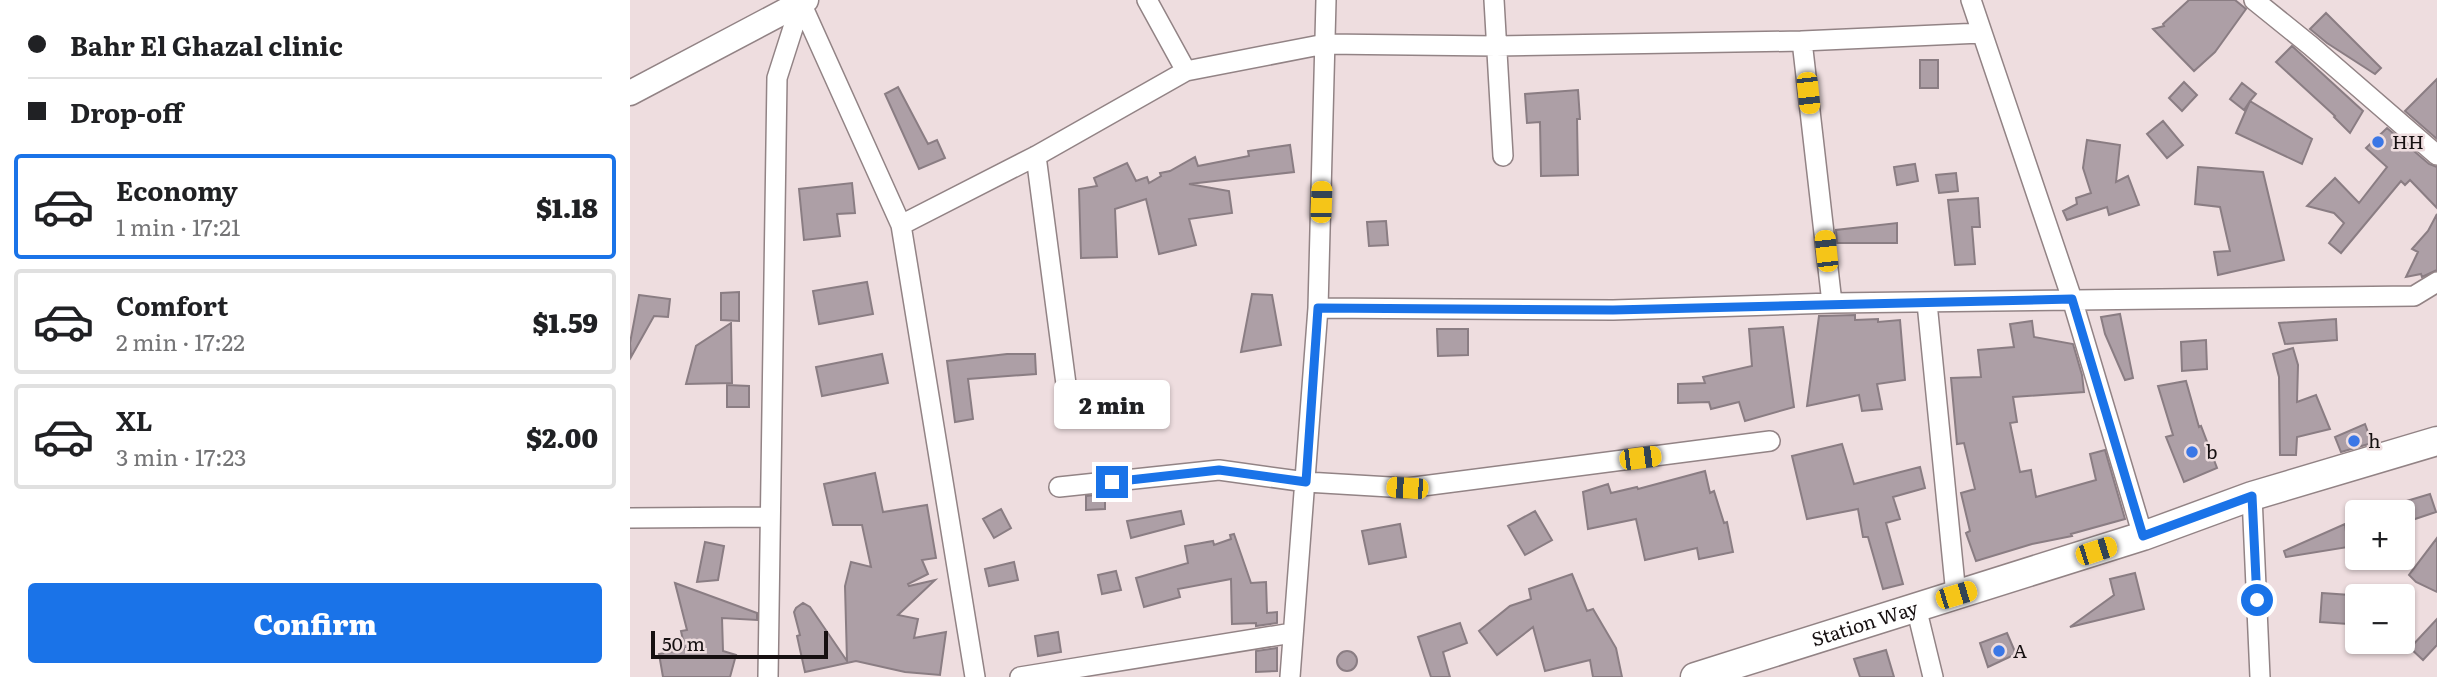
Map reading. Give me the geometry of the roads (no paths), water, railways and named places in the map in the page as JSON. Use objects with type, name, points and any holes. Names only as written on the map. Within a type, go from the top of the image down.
[{"type":"main road","name":"Station Way","points":[[1695,677],[2143,536],[2252,496],[2437,441]]},
{"type":"street","points":[[1147,0],[1186,71]]},
{"type":"street","points":[[1290,677],[1318,308],[1326,0]]},
{"type":"street","points":[[1494,0],[1503,156]]},
{"type":"street","points":[[1971,0],[2072,299],[2143,536]]},
{"type":"street","points":[[2254,0],[2437,155]]},
{"type":"street","points":[[630,93],[802,1]]},
{"type":"street","points":[[802,1],[901,225],[975,677]]},
{"type":"street","points":[[768,677],[777,78],[802,1]]},
{"type":"street","points":[[901,225],[1036,156],[1186,71],[1325,44],[1496,46],[1802,41],[1982,33]]},
{"type":"street","points":[[1802,41],[1832,303]]},
{"type":"street","points":[[1036,156],[1066,383]]},
{"type":"street","points":[[1318,308],[1613,310],[1832,303],[2414,296],[2437,282]]},
{"type":"street","points":[[1927,303],[1956,595]]},
{"type":"street","points":[[1059,487],[1219,470],[1306,482],[1407,488],[1770,441]]},
{"type":"street","points":[[2252,496],[2260,677]]},
{"type":"street","points":[[630,518],[769,517]]},
{"type":"street","points":[[1916,607],[1933,677]]},
{"type":"street","points":[[1020,677],[1292,633]]},
{"type":"place","name":"HH","points":[[2378,142]]},
{"type":"place","name":"h","points":[[2354,441]]},
{"type":"place","name":"b","points":[[2192,452]]},
{"type":"place","name":"A","points":[[1999,651]]}]
